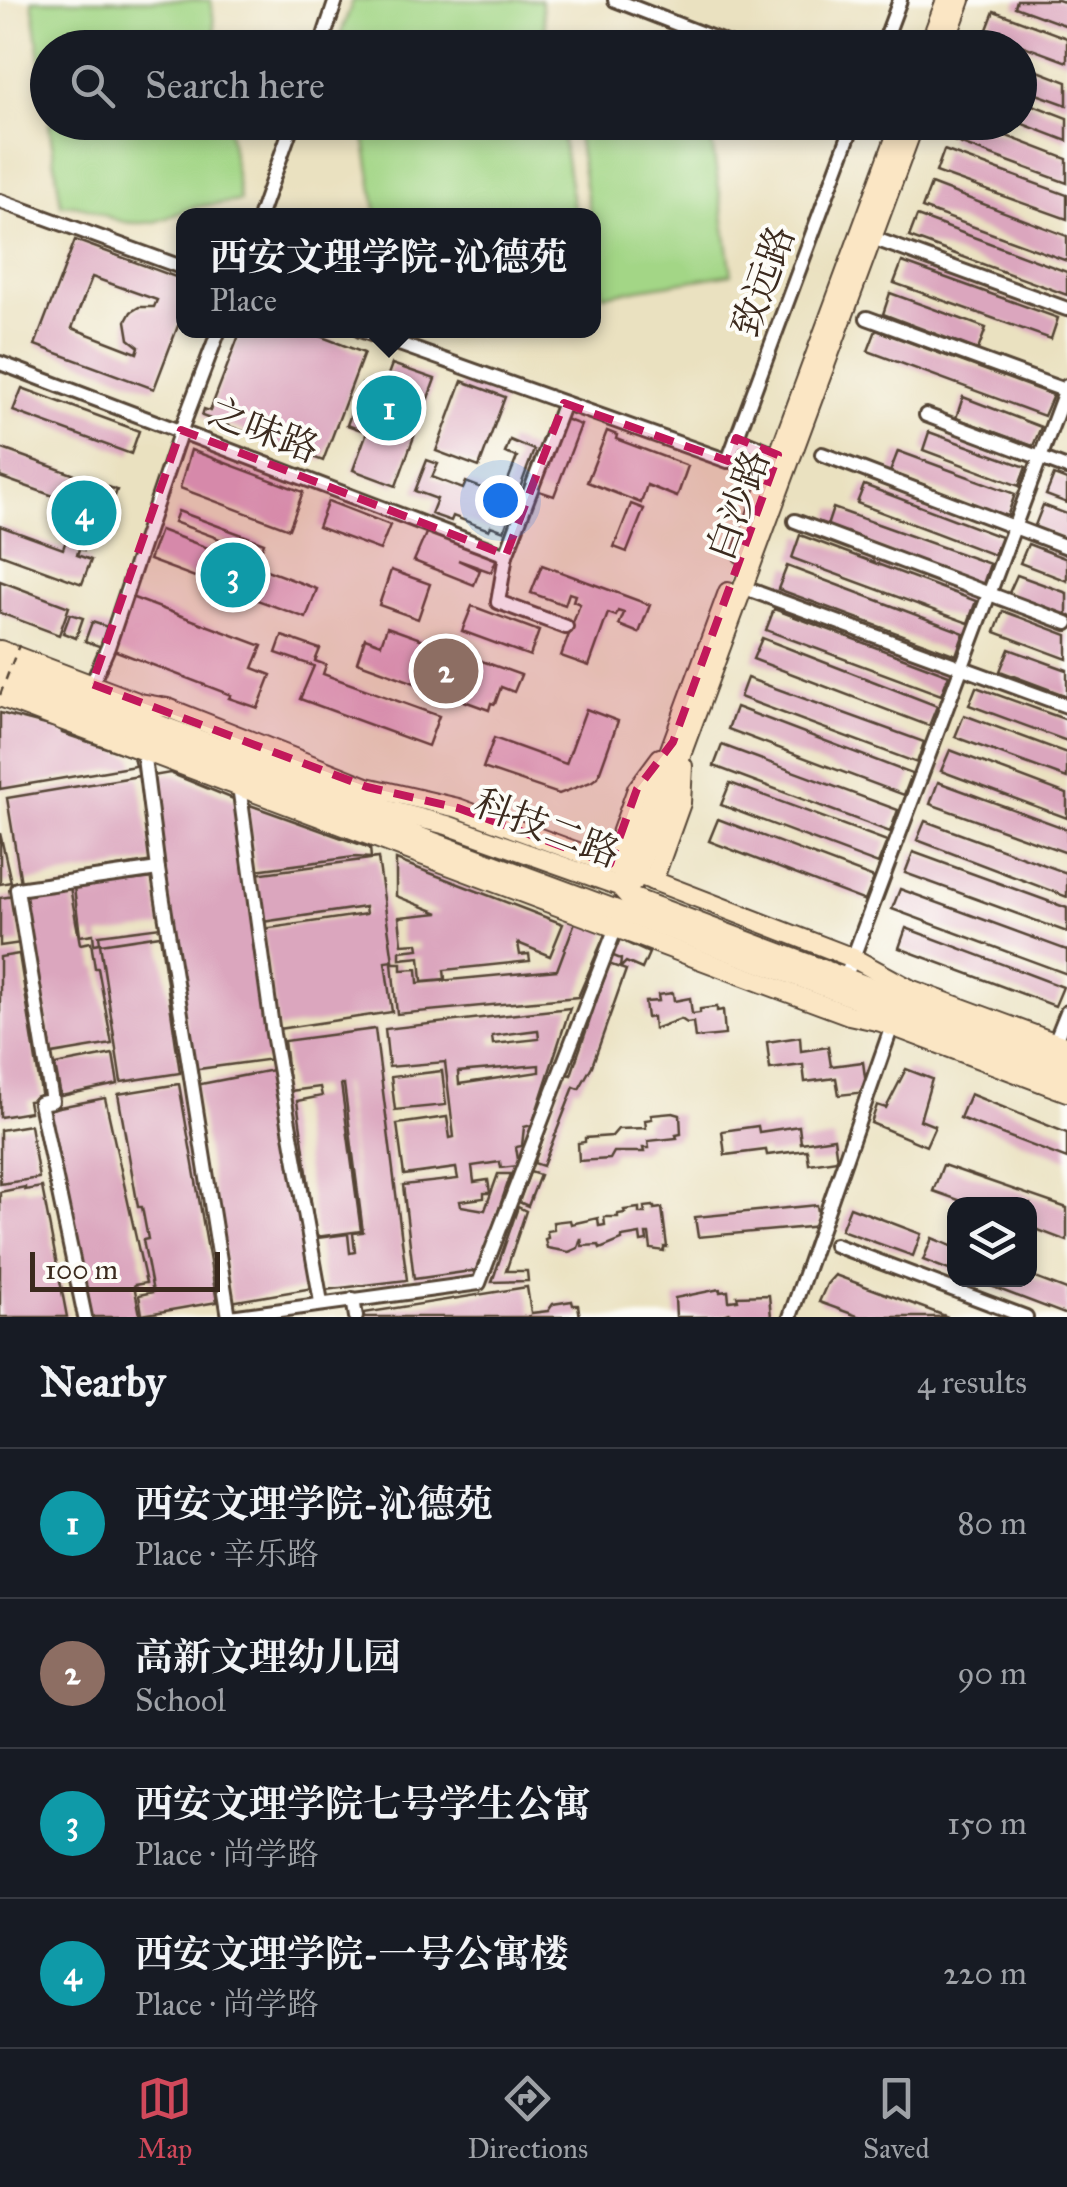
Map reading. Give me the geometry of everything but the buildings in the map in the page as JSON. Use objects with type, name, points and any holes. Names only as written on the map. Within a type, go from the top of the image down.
[{"type":"street","points":[[326,30],[336,0]]},
{"type":"street","points":[[615,0],[692,30]]},
{"type":"street","points":[[889,30],[900,0]]},
{"type":"street","points":[[935,30],[946,0]]},
{"type":"street","points":[[950,30],[961,0]]},
{"type":"street","points":[[263,208],[287,140]]},
{"type":"street","name":"致远路","points":[[564,403],[728,461],[847,140]]},
{"type":"street","name":"白沙路","points":[[678,744],[742,587],[866,236],[895,140]]},
{"type":"street","name":"白沙路","points":[[625,891],[778,455],[907,140]]},
{"type":"street","points":[[0,201],[176,265]]},
{"type":"street","points":[[866,236],[1067,308]]},
{"type":"street","points":[[845,979],[1066,389],[867,318]]},
{"type":"street","points":[[92,684],[216,338]]},
{"type":"street","points":[[382,338],[564,403],[506,555],[498,602],[566,627]]},
{"type":"street","name":"之味路","points":[[0,363],[506,555]]},
{"type":"street","points":[[926,416],[1067,468]]},
{"type":"street","points":[[736,438],[778,455]]},
{"type":"street","points":[[822,454],[1067,547]]},
{"type":"street","points":[[795,521],[1067,623]]},
{"type":"street","points":[[742,587],[1067,706]]},
{"type":"street","points":[[0,650],[140,702],[168,708],[367,787],[458,808],[625,891],[848,1015],[892,1026],[1067,1092]]},
{"type":"street","name":"科技二路","points":[[0,665],[388,810],[448,825],[1067,1062]]},
{"type":"street","name":"科技二路","points":[[0,681],[625,891],[1067,1077]]},
{"type":"street","points":[[0,696],[239,786],[625,891],[853,958],[910,989],[1061,1044],[1067,1012]]},
{"type":"street","points":[[143,750],[158,869],[230,1317],[478,1283],[625,891],[638,789],[678,744]]},
{"type":"street","points":[[239,786],[273,1034],[321,1302]]},
{"type":"street","points":[[84,1317],[40,1102],[52,1102],[17,889],[158,869]]},
{"type":"street","points":[[790,1317],[892,1026]]},
{"type":"street","points":[[835,1245],[1026,1317]]},
{"type":"street","points":[[353,1299],[356,1317]]},
{"type":"path","points":[[0,696],[19,645]]},
{"type":"highlighted area","points":[[564,403],[728,461],[736,438],[778,455],[673,742],[637,789],[610,864],[458,808],[367,787],[92,684],[181,430],[506,555]]},
{"type":"green space","points":[[32,0],[211,0],[215,30],[36,30]]},
{"type":"green space","points":[[353,0],[541,0],[545,30],[342,30]]},
{"type":"green space","points":[[51,140],[231,140],[240,201],[176,208],[176,214],[138,223],[61,205]]},
{"type":"green space","points":[[365,140],[563,140],[574,208],[376,208]]},
{"type":"green space","points":[[578,140],[712,140],[732,274],[603,295],[601,208],[589,208]]},
{"type":"place","name":"西安文理学院-沁德苑","points":[[389,408]]},
{"type":"place","name":"西安文理学院-一号公寓楼","points":[[84,513]]},
{"type":"place","name":"西安文理学院七号学生公寓","points":[[233,575]]},
{"type":"place","name":"高新文理幼儿园","points":[[446,671]]}]
